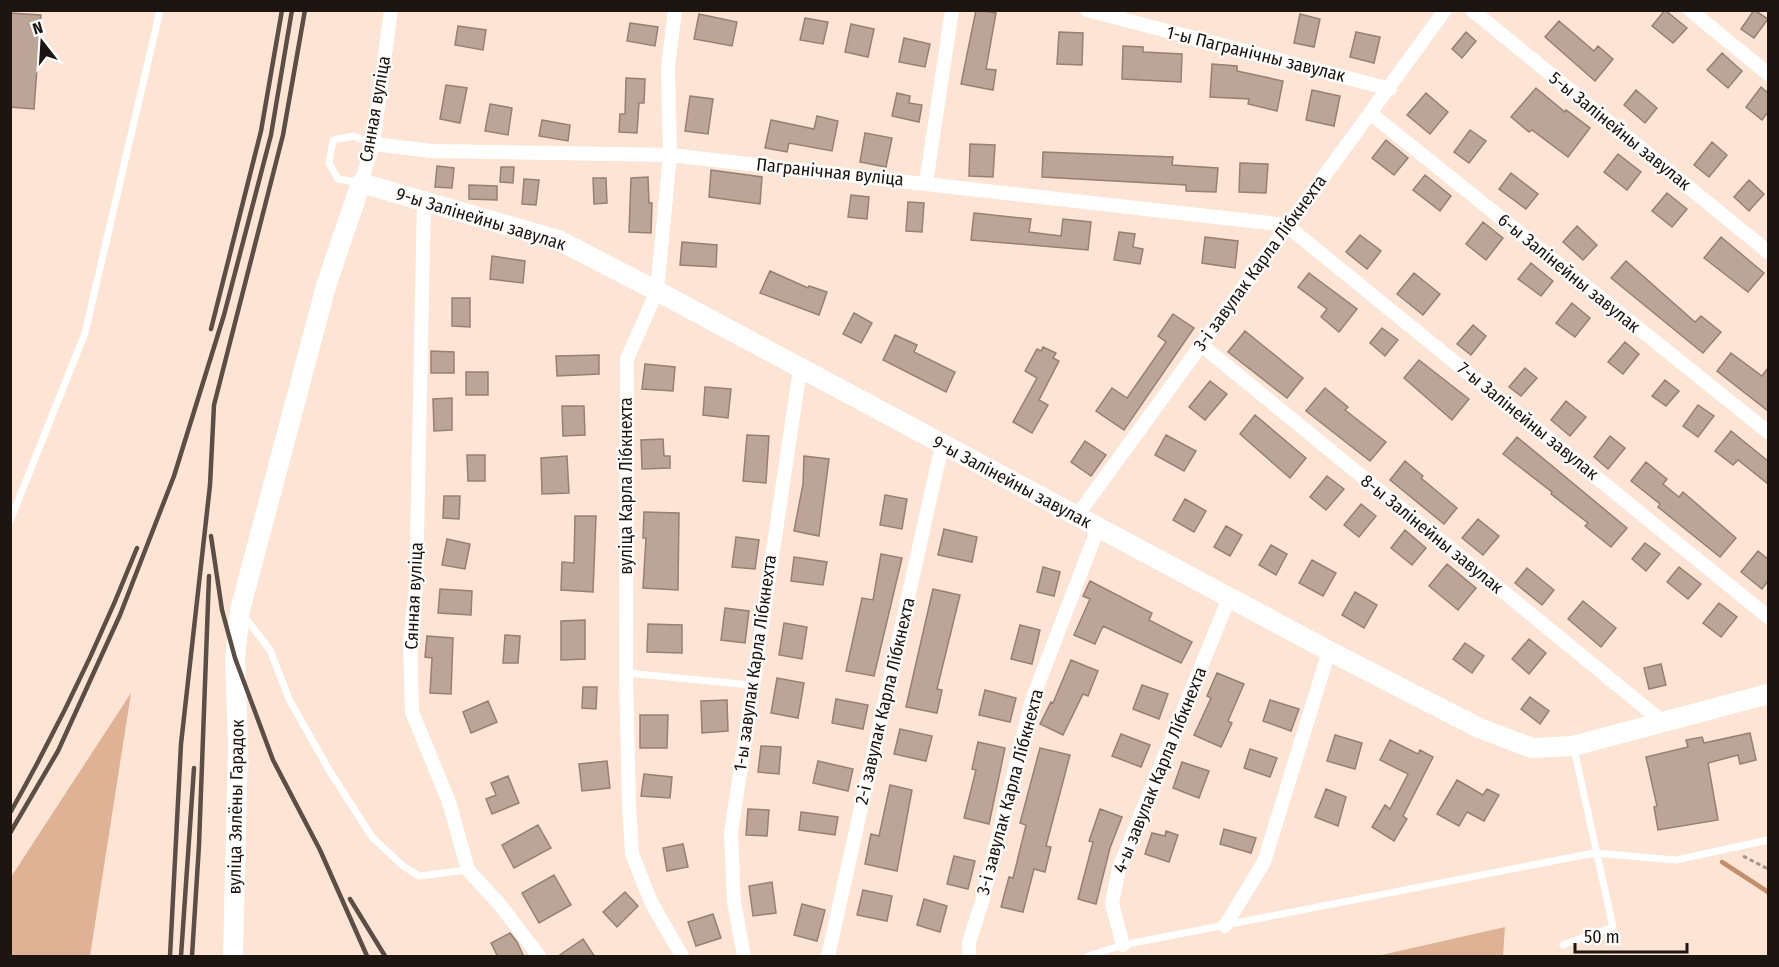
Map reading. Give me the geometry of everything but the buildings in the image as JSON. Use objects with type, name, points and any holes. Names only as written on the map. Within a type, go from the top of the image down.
[{"type":"street","name":"Сянная вуліца","points":[[235,658],[240,610],[326,285],[373,144],[391,10]]},
{"type":"street","name":"вуліца Карла Лібкнехта","points":[[675,10],[668,67],[670,155],[657,291],[627,359],[626,673],[628,804],[633,854],[651,902],[682,957]]},
{"type":"street","points":[[926,183],[952,10]]},
{"type":"street","name":"1-ы Пагранічны завулак","points":[[1087,10],[1390,88]]},
{"type":"street","name":"3-і завулак Карла Лібкнехта","points":[[1076,517],[1286,225],[1390,88],[1445,10]]},
{"type":"street","name":"5-ы Залінейны завулак","points":[[1472,10],[1768,252]]},
{"type":"street","points":[[1690,10],[1768,74]]},
{"type":"street","name":"6-ы Залінейны завулак","points":[[1370,113],[1768,432]]},
{"type":"street","name":"Пагранічная вуліца","points":[[373,144],[432,152],[670,155],[1286,225]]},
{"type":"street","name":"9-ы Залінейны завулак","points":[[361,183],[558,240],[1329,651],[1479,728],[1532,748],[1573,746],[1768,694]]},
{"type":"street","name":"Сянная вуліца","points":[[424,200],[416,587],[410,642],[412,712],[449,802],[468,870],[500,905],[539,957]]},
{"type":"street","name":"7-ы Залінейны завулак","points":[[1286,225],[1766,611]]},
{"type":"street","name":"8-ы Залінейны завулак","points":[[1200,345],[1664,723]]},
{"type":"street","name":"1-ы завулак Карла Лібкнехта","points":[[744,957],[735,902],[731,833],[751,685],[800,369]]},
{"type":"street","name":"2-і завулак Карла Лібкнехта","points":[[828,957],[942,445]]},
{"type":"street","name":"3-і завулак Карла Лібкнехта","points":[[969,957],[969,942],[982,902],[1032,700],[1098,528]]},
{"type":"street","name":"4-ы завулак Карла Лібкнехта","points":[[1123,945],[1112,904],[1119,868],[1229,598]]},
{"type":"street","points":[[1225,926],[1264,862],[1329,651]]},
{"type":"street","name":"вуліца Зялёны Гарадок","points":[[233,957],[238,745],[235,658]]},
{"type":"lane","points":[[10,521],[85,333],[160,10]]},
{"type":"lane","points":[[361,183],[338,179],[329,163],[333,140],[354,136],[373,144]]},
{"type":"lane","points":[[240,610],[270,650],[289,699],[329,770],[372,837],[403,866],[419,876],[468,870]]},
{"type":"lane","points":[[626,673],[751,685]]},
{"type":"lane","points":[[1563,945],[1613,927],[1594,853],[1573,746]]},
{"type":"lane","points":[[1088,957],[1123,945],[1594,853],[1676,860],[1768,840]]},
{"type":"path","points":[[1729,848],[1768,869]]},
{"type":"shaded area","points":[[131,693],[90,956],[11,956],[11,877]]},
{"type":"shaded area","points":[[1505,927],[1503,956],[1377,956]]},
{"type":"waterway","points":[[1722,862],[1768,892]]},
{"type":"railway","points":[[211,329],[261,131],[282,10]]},
{"type":"railway","points":[[10,833],[58,751],[120,615],[174,476],[224,315],[271,135],[292,10]]},
{"type":"railway","points":[[170,956],[181,744],[210,485],[214,405],[283,135],[305,10]]},
{"type":"railway","points":[[211,536],[222,610],[235,658],[273,760],[320,850],[367,956]]},
{"type":"railway","points":[[10,813],[78,683],[137,548]]},
{"type":"railway","points":[[192,956],[199,845],[209,576]]},
{"type":"railway","points":[[181,956],[194,768]]},
{"type":"railway","points":[[350,899],[385,956]]}]
